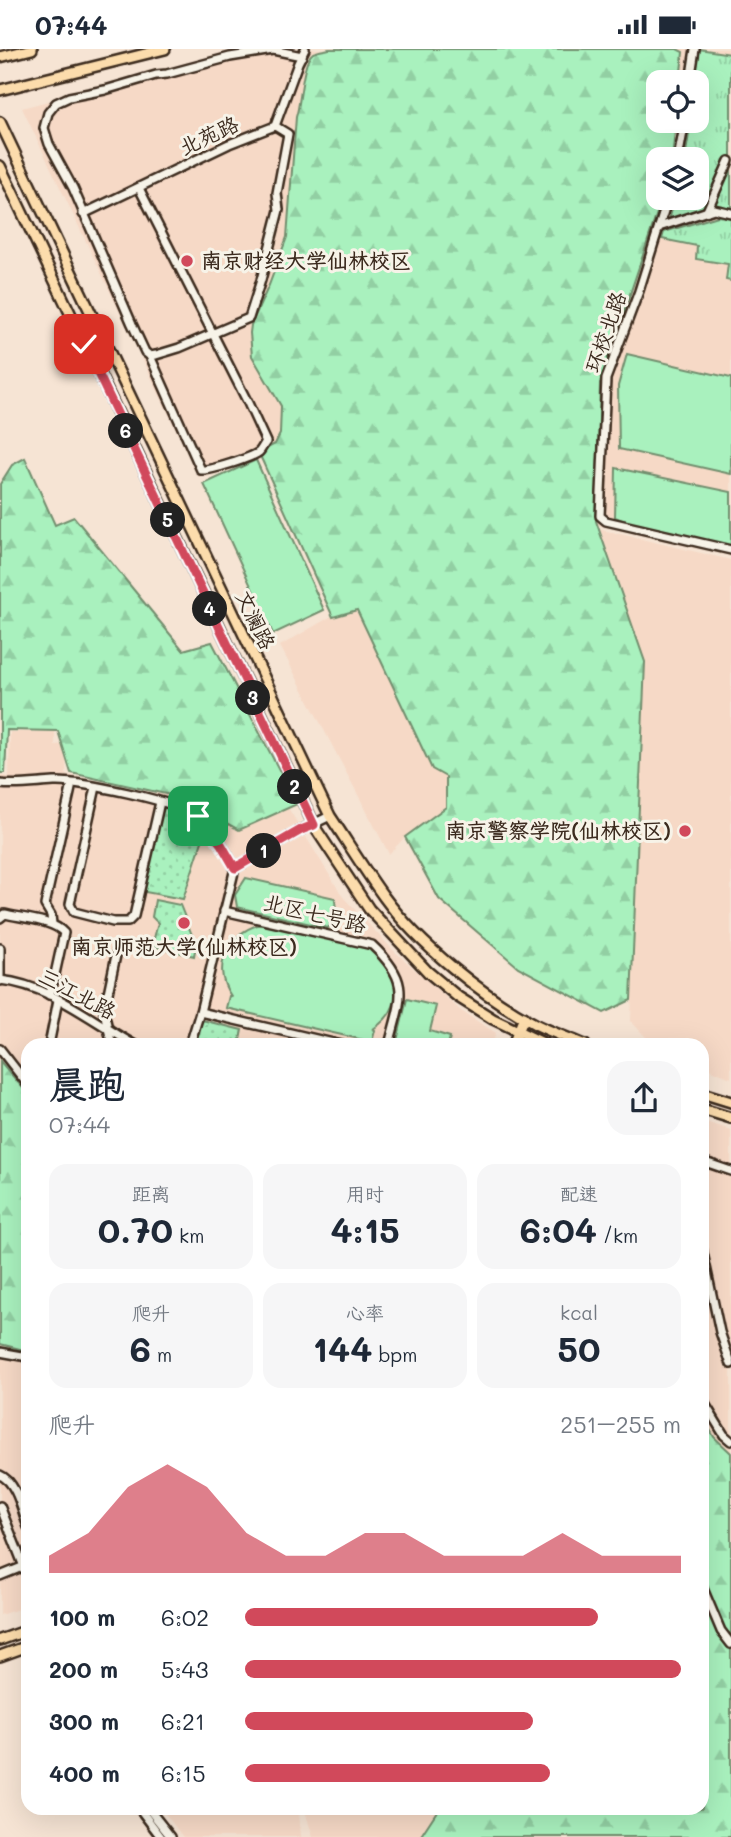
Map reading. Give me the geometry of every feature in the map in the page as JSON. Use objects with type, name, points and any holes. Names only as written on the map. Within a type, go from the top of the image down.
[{"type":"main road","points":[[0,57],[32,49]]},
{"type":"main road","points":[[0,90],[165,49]]},
{"type":"main road","name":"文澜路","points":[[0,122],[330,817],[384,898],[411,929],[472,983],[536,1024],[569,1038]]},
{"type":"main road","name":"文澜路","points":[[0,166],[314,825],[369,909],[428,972],[458,997],[525,1038]]},
{"type":"main road","points":[[515,1038],[524,1017]]},
{"type":"main road","points":[[530,1038],[536,1024]]},
{"type":"main road","points":[[709,1095],[731,1102]]},
{"type":"main road","points":[[709,1111],[731,1118]]},
{"type":"main road","points":[[0,1640],[21,1632]]},
{"type":"main road","points":[[0,1656],[21,1648]]},
{"type":"street","points":[[692,70],[695,49]]},
{"type":"street","points":[[139,188],[213,333],[248,403],[266,442],[259,452],[206,471],[201,470],[150,356],[145,352],[131,324],[73,188],[49,144],[44,128],[48,113],[56,103],[69,97],[258,52],[273,50],[303,53],[275,126],[288,134],[277,193],[279,210],[249,318],[213,333],[179,348],[150,356]]},
{"type":"street","name":"北苑路","points":[[83,214],[229,144],[275,126]]},
{"type":"street","points":[[708,211],[729,161]]},
{"type":"street","points":[[659,227],[714,209],[731,213]]},
{"type":"street","name":"环校北路","points":[[664,210],[639,291],[606,379],[600,516],[606,521],[731,550]]},
{"type":"street","points":[[0,784],[15,786],[72,783],[160,802],[198,816],[221,844],[235,868],[192,1038]]},
{"type":"street","points":[[52,925],[46,905],[72,783]]},
{"type":"street","points":[[96,787],[70,904],[74,912],[105,920],[128,922],[134,916],[160,802]]},
{"type":"street","points":[[235,868],[301,830],[330,817]]},
{"type":"street","name":"北区七号路","points":[[224,911],[372,945],[398,975],[401,990],[391,1038]]},
{"type":"street","points":[[0,918],[5,914],[52,925],[64,933],[48,995]]},
{"type":"street","points":[[109,1038],[104,1012],[118,946]]},
{"type":"street","points":[[0,948],[0,980]]},
{"type":"street","name":"三江北路","points":[[0,980],[29,986],[123,1038]]},
{"type":"street","points":[[50,1038],[58,1000]]},
{"type":"street","points":[[200,1012],[312,1038]]},
{"type":"street","points":[[0,1049],[21,1076]]},
{"type":"street","points":[[709,1163],[731,1171]]},
{"type":"street","points":[[709,1281],[720,1332],[731,1364]]},
{"type":"street","points":[[0,1352],[21,1356]]},
{"type":"street","points":[[709,1410],[724,1435],[731,1441]]},
{"type":"street","points":[[0,1475],[13,1487],[21,1508]]},
{"type":"street","points":[[0,1506],[21,1554]]},
{"type":"street","points":[[0,1576],[21,1567]]},
{"type":"street","points":[[709,1603],[721,1631],[731,1644]]},
{"type":"street","points":[[144,1815],[161,1837]]},
{"type":"street","points":[[154,1815],[171,1837]]},
{"type":"shaded area","name":"南京财经大学仙林校区","points":[[241,49],[329,49],[313,53],[305,63],[296,117],[287,237],[251,325],[252,356],[281,406],[280,434],[275,444],[264,450],[199,477],[22,108]]},
{"type":"shaded area","points":[[677,49],[731,49],[731,556],[597,525],[596,521],[600,384],[658,210],[709,210],[709,147],[673,147],[675,133],[709,133],[709,70],[681,70],[683,52]]},
{"type":"shaded area","name":"南京警察学院(仙林校区)","points":[[598,529],[731,560],[731,1078],[709,1069],[709,1038],[647,1038],[631,1021],[645,662]]},
{"type":"shaded area","points":[[357,610],[432,769],[446,777],[446,807],[405,837],[389,854],[280,646],[330,617]]},
{"type":"shaded area","name":"南京师范大学(仙林校区)","points":[[10,732],[55,732],[55,745],[67,744],[66,775],[189,800],[274,785],[343,897],[392,949],[461,1011],[496,1033],[494,1038],[21,1038],[21,1085],[0,1061],[0,776],[9,777]]},
{"type":"shaded area","points":[[709,1123],[731,1130],[731,1837],[313,1837],[306,1815],[709,1815]]},
{"type":"shaded area","points":[[0,1345],[21,1349],[21,1608],[0,1615]]},
{"type":"shaded area","points":[[166,1815],[299,1815],[301,1837],[183,1837]]},
{"type":"green space","points":[[329,49],[677,49],[683,52],[681,70],[646,70],[646,133],[675,133],[673,147],[646,147],[646,210],[658,210],[600,384],[596,521],[645,662],[631,1000],[604,1013],[518,967],[439,899],[405,837],[446,807],[446,777],[432,769],[357,610],[333,617],[261,458],[264,450],[275,444],[280,434],[281,406],[252,356],[251,325],[287,237],[296,117],[306,64],[313,53]]},
{"type":"green space","points":[[699,49],[731,54],[731,208],[723,206],[668,224],[672,210],[709,210],[709,147],[687,147],[689,133],[709,133],[709,70],[696,70]]},
{"type":"green space","points":[[718,216],[731,218],[731,281],[726,280],[728,264],[696,259],[697,246],[662,239],[664,232]]},
{"type":"green space","points":[[627,354],[731,378],[731,474],[619,449],[618,386]]},
{"type":"green space","points":[[25,458],[55,525],[74,517],[183,650],[212,642],[297,804],[239,830],[179,797],[71,773],[58,731],[7,730],[5,773],[0,773],[0,484],[12,465]]},
{"type":"green space","points":[[256,460],[324,610],[273,634],[204,484]]},
{"type":"green space","points":[[616,468],[731,492],[731,546],[615,517]]},
{"type":"green space","points":[[160,802],[184,809],[207,826],[183,899],[140,891]]},
{"type":"green space","points":[[246,878],[335,898],[336,916],[328,928],[237,907],[235,895]]},
{"type":"green space","points":[[155,900],[180,905],[196,945],[194,956],[152,946],[158,923],[152,917]]},
{"type":"green space","points":[[267,923],[373,948],[389,968],[396,989],[391,1010],[373,1029],[373,1038],[355,1038],[226,1008],[231,996],[222,972],[223,960],[235,939],[255,926]]},
{"type":"green space","points":[[407,999],[436,1006],[430,1031],[450,1037],[450,1038],[398,1038]]},
{"type":"green space","points":[[198,1019],[242,1030],[240,1038],[190,1038]]},
{"type":"green space","points":[[0,1061],[21,1086],[21,1349],[0,1344]]},
{"type":"green space","points":[[709,1428],[714,1437],[731,1453],[731,1837],[420,1837],[434,1815],[709,1815]]},
{"type":"place","name":"南京财经大学仙林校区","points":[[187,261]]},
{"type":"place","name":"南京警察学院(仙林校区)","points":[[685,831]]},
{"type":"place","name":"南京师范大学(仙林校区)","points":[[184,923]]},
{"type":"route","points":[[84,344],[314,825],[235,868],[221,844],[198,816]]}]
